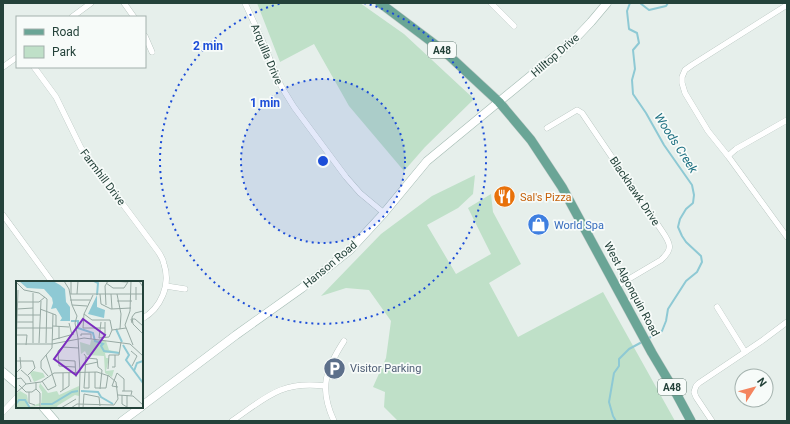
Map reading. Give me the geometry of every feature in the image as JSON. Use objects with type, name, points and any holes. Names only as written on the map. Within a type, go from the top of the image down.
[{"type":"main road","name":"West Algonquin Road","points":[[380,3],[445,52],[499,102],[531,140],[562,187],[652,353],[691,421]]},
{"type":"main road","name":"Hilltop Drive","points":[[499,102],[574,40],[607,3]]},
{"type":"main road","name":"Hanson Road","points":[[143,405],[302,288],[350,250],[384,213],[427,161],[499,102]]},
{"type":"main road","points":[[3,372],[16,383]]},
{"type":"main road","points":[[44,408],[55,421]]},
{"type":"main road","name":"Hanson Road","points":[[122,421],[138,408]]},
{"type":"street","points":[[73,16],[91,3]]},
{"type":"street","points":[[124,3],[133,16]]},
{"type":"street","name":"Arquilla Drive","points":[[245,3],[281,86],[294,107],[346,177],[360,193],[384,213]]},
{"type":"street","points":[[491,3],[514,26]]},
{"type":"street","points":[[787,5],[692,65],[685,70],[682,77],[685,93],[708,131],[785,230],[787,237]]},
{"type":"street","points":[[146,38],[152,52]]},
{"type":"street","points":[[3,67],[16,59]]},
{"type":"street","name":"Farmhill Drive","points":[[35,68],[56,97],[81,148],[164,262],[166,270],[166,286],[164,295],[154,310],[143,318]]},
{"type":"street","name":"Blackhawk Drive","points":[[547,128],[577,110],[582,113],[669,242],[670,249],[661,260],[617,286]]},
{"type":"street","points":[[728,156],[736,149],[787,120]]},
{"type":"street","points":[[3,215],[51,281]]},
{"type":"street","points":[[166,286],[184,289]]},
{"type":"street","points":[[717,307],[746,352]]},
{"type":"street","points":[[712,421],[696,397],[694,392],[696,386],[787,322]]},
{"type":"street","points":[[334,421],[327,401],[325,386],[329,366],[336,352],[344,341]]},
{"type":"street","points":[[232,421],[258,402],[284,388],[312,384],[325,386]]},
{"type":"street","points":[[3,412],[16,398]]},
{"type":"green space","points":[[257,3],[360,3],[404,34],[474,99],[425,147],[404,171],[349,106],[314,44],[280,62]]},
{"type":"green space","points":[[475,175],[473,194],[458,208],[427,225],[456,274],[491,254],[468,208],[491,194],[493,212],[521,264],[489,283],[518,337],[603,292],[675,421],[398,421],[384,407],[385,392],[373,387],[386,358],[391,321],[369,290],[346,288],[321,296],[381,234],[432,196]]},
{"type":"waterway","name":"Woods Creek","points":[[630,3],[627,11],[629,29],[637,33],[639,43],[633,50],[635,69],[632,80],[633,94],[646,113],[664,145],[692,185],[694,195],[693,203],[686,209],[680,219],[678,227],[686,242],[701,256],[702,262],[697,272],[686,281],[668,309],[666,321],[662,331],[647,339]]},
{"type":"waterway","name":"Woods Creek","points":[[640,3],[649,10],[666,6],[668,3]]},
{"type":"waterway","name":"Woods Creek","points":[[616,421],[609,402],[614,373],[619,366],[619,359],[629,349],[642,342]]},
{"type":"place","name":"Sal's Pizza","points":[[504,197]]},
{"type":"place","name":"World Spa","points":[[538,225]]},
{"type":"place","name":"Visitor Parking","points":[[335,368]]}]
